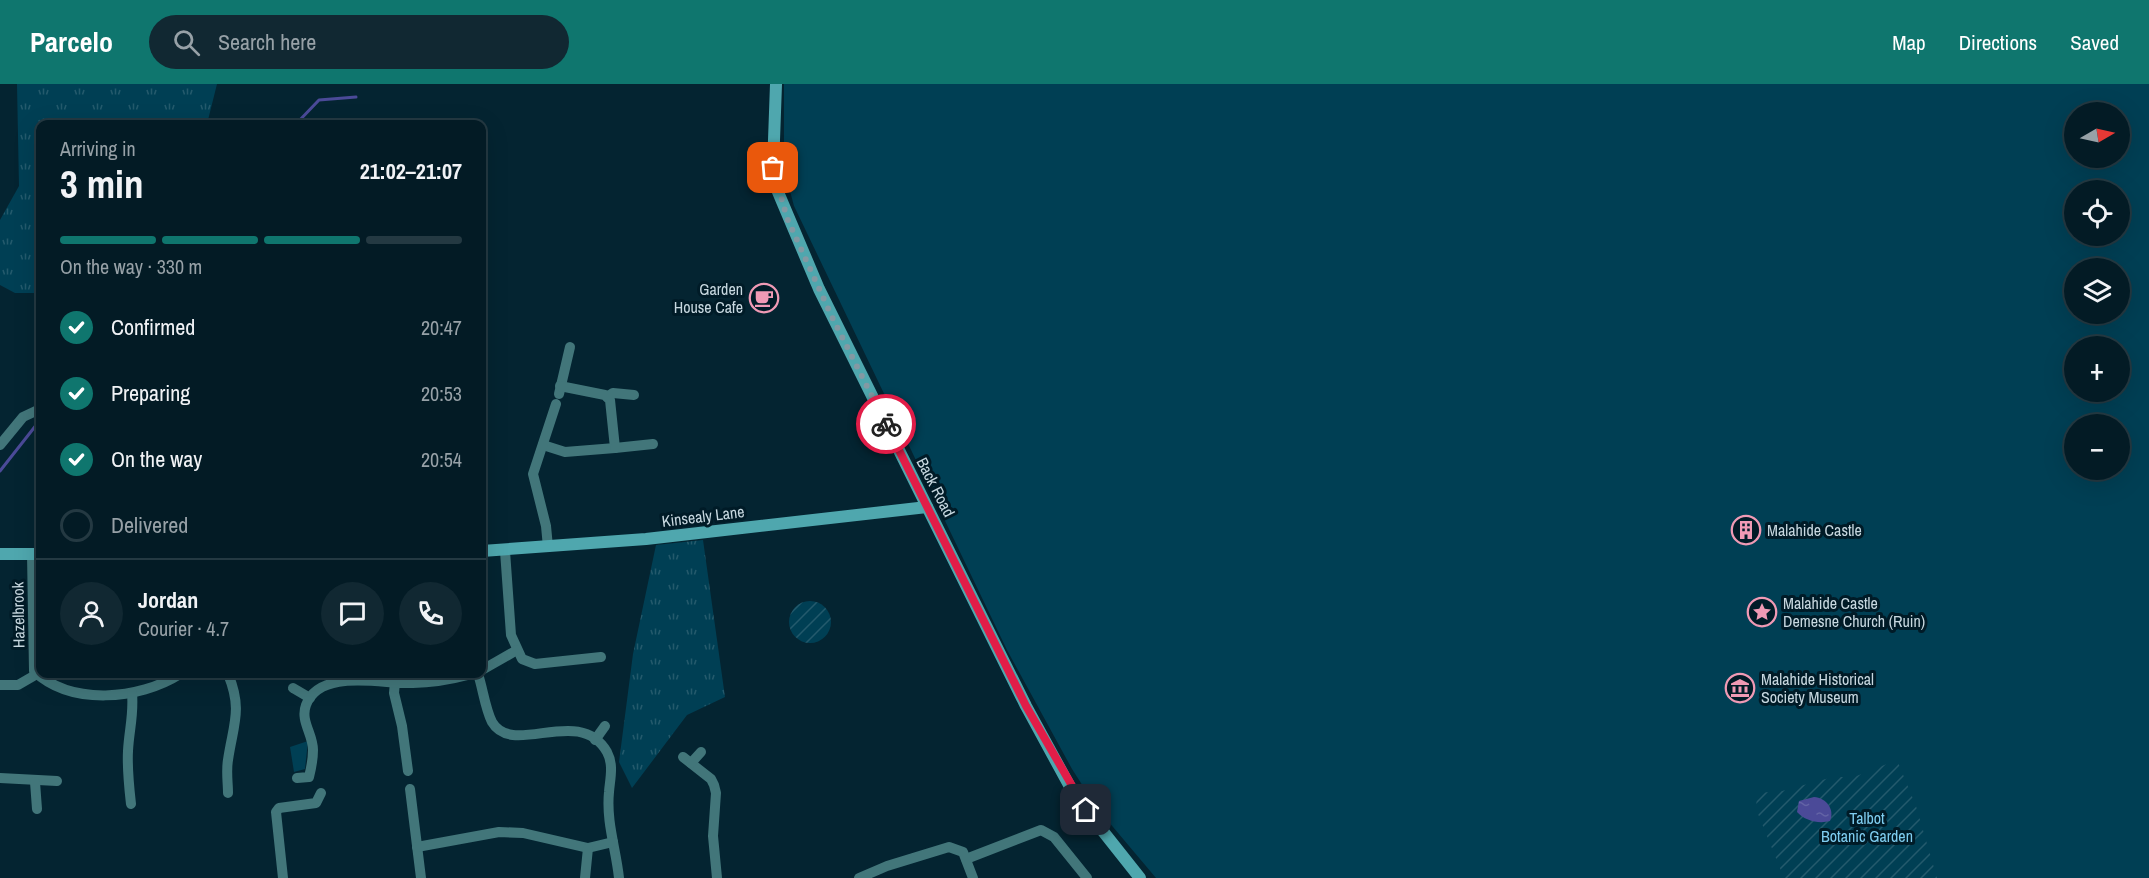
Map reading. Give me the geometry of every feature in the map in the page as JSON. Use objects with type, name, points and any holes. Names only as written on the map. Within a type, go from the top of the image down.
[{"type":"street","name":"Back Road","points":[[776,84],[773,168],[787,218],[832,317],[1026,706],[1075,796],[1140,878]]},
{"type":"street","points":[[548,547],[546,526],[534,474],[570,347]]},
{"type":"street","points":[[558,395],[607,397],[613,393],[633,395]]},
{"type":"street","points":[[607,397],[610,400],[615,448]]},
{"type":"street","points":[[0,445],[23,417],[36,411]]},
{"type":"street","points":[[543,445],[565,452],[653,444]]},
{"type":"street","name":"Kinsealy Lane","points":[[486,551],[646,539],[927,507]]},
{"type":"street","points":[[505,551],[511,635],[517,650],[527,662],[536,664],[602,657]]},
{"type":"street","points":[[0,554],[36,554]]},
{"type":"street","name":"Hazelbrook","points":[[36,554],[34,670],[36,673]]},
{"type":"street","points":[[486,668],[517,650]]},
{"type":"street","points":[[0,686],[18,685],[36,675]]},
{"type":"street","points":[[41,678],[64,689],[90,693],[132,693],[171,678]]},
{"type":"street","points":[[228,793],[233,779],[228,757],[237,718],[237,700],[229,678]]},
{"type":"street","points":[[297,778],[309,777],[313,749],[305,714],[310,698],[321,688],[347,680],[395,682],[437,681],[452,678]]},
{"type":"street","points":[[479,678],[493,722],[508,735],[528,736],[553,730],[578,733],[595,740],[607,753],[611,763],[609,823],[619,878]]},
{"type":"street","points":[[395,682],[394,693],[402,726],[408,771]]},
{"type":"street","points":[[293,688],[310,698]]},
{"type":"street","points":[[131,804],[128,747],[133,728],[132,693]]},
{"type":"street","points":[[595,740],[605,726]]},
{"type":"street","points":[[700,752],[687,760],[711,778],[716,793],[714,836],[717,878]]},
{"type":"street","points":[[0,778],[35,782],[57,781]]},
{"type":"street","points":[[35,782],[37,809]]},
{"type":"street","points":[[410,789],[421,878]]},
{"type":"street","points":[[283,878],[276,812],[279,808],[316,803],[321,793]]},
{"type":"street","points":[[966,859],[1041,830],[1054,837],[1087,878]]},
{"type":"street","points":[[417,847],[500,832],[523,833],[588,848],[613,842]]},
{"type":"street","points":[[859,878],[887,866],[949,847],[958,849],[966,859],[973,878]]},
{"type":"street","points":[[585,878],[588,848]]},
{"type":"green space","points":[[17,84],[217,84],[208,120],[36,120],[36,293],[15,293],[0,285],[0,220],[19,186]]},
{"type":"green space","name":"Malahide Castle","points":[[784,84],[2149,84],[2149,878],[1156,878],[1097,808],[1072,769],[1007,650],[794,206],[784,169]]},
{"type":"green space","points":[[703,540],[725,697],[687,715],[632,788],[619,762],[633,654],[656,545]]},
{"type":"green space","points":[[810,601],[825,607],[831,622],[825,637],[810,643],[795,637],[789,622],[795,607]]},
{"type":"green space","points":[[308,741],[305,769],[294,772],[290,747]]},
{"type":"green space","name":"Talbot Botanic Garden","points":[[1897,760],[1916,806],[1937,878],[1784,878],[1756,809],[1757,793],[1782,791],[1833,777],[1854,777]]},
{"type":"water","points":[[1814,797],[1822,799],[1830,808],[1830,821],[1812,821],[1797,812],[1799,801]]},
{"type":"waterway","points":[[300,120],[319,100],[356,97]]},
{"type":"waterway","points":[[0,471],[36,425]]},
{"type":"way so far","points":[[773,168],[787,218],[832,317],[886,424]]},
{"type":"place","name":"Garden House Cafe","points":[[764,298]]},
{"type":"place","name":"Malahide Castle","points":[[1746,530]]},
{"type":"place","name":"Malahide Castle Demesne Church (Ruin)","points":[[1762,612]]},
{"type":"place","name":"Malahide Historical Society Museum","points":[[1740,688]]},
{"type":"route","points":[[886,424],[1026,706],[1075,796],[1086,810]]}]
